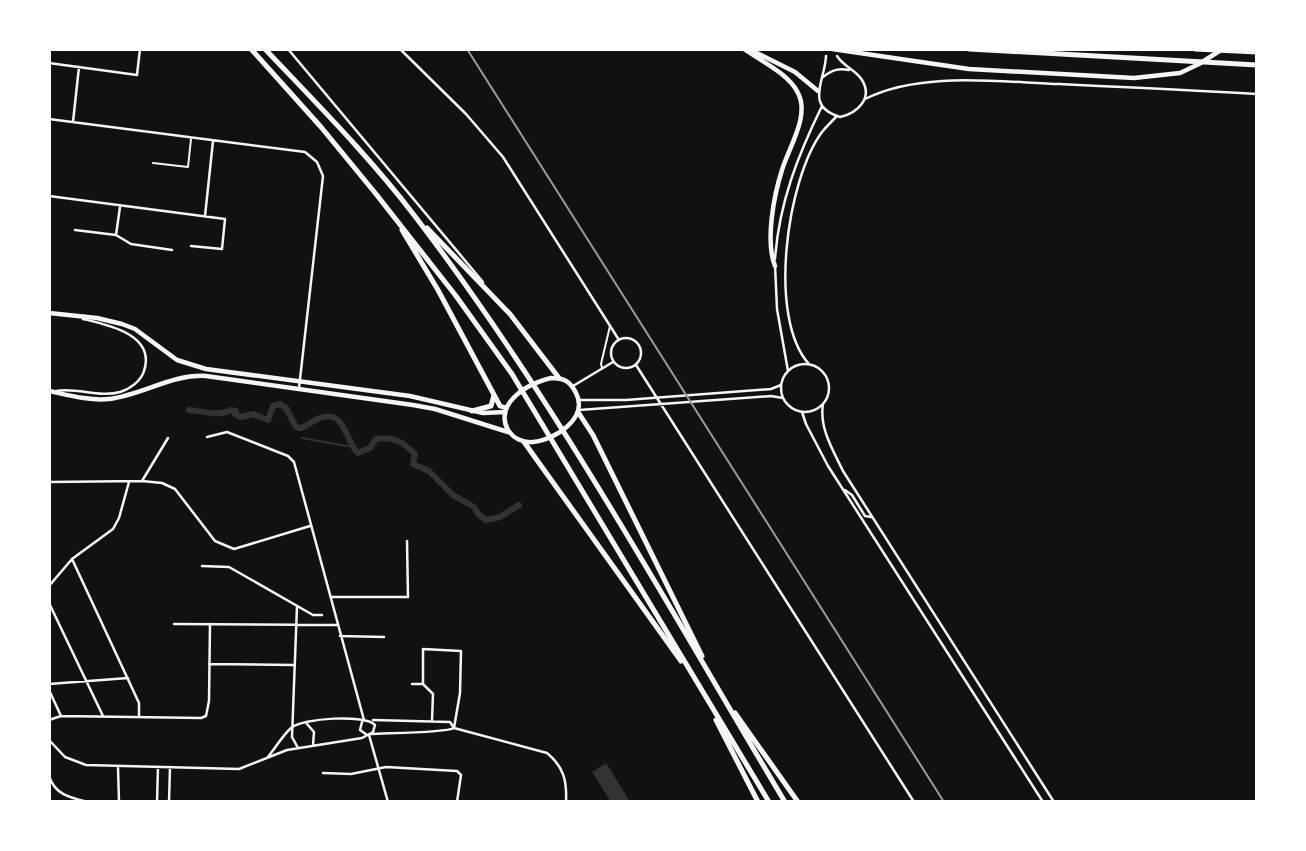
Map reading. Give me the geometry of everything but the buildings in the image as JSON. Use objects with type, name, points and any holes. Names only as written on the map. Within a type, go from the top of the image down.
[{"type":"highway","points":[[251,49],[321,127],[397,220],[512,374],[769,802]]},
{"type":"highway","points":[[265,49],[331,119],[412,213],[510,314],[559,378]]},
{"type":"highway","points":[[969,49],[1257,65]]},
{"type":"highway","points":[[1195,49],[1257,52]]},
{"type":"highway","points":[[412,213],[501,334],[541,394],[785,802]]},
{"type":"highway","points":[[397,220],[499,406],[506,408]]},
{"type":"highway","points":[[472,411],[491,406],[494,395]]},
{"type":"highway","points":[[578,413],[593,435],[719,692],[798,802]]},
{"type":"highway","points":[[524,442],[665,641],[693,675],[758,802]]},
{"type":"main road","points":[[746,49],[795,72],[818,91]]},
{"type":"main road","points":[[746,49],[794,86],[802,104],[802,118],[781,174],[775,203],[771,240],[775,266]]},
{"type":"main road","points":[[832,49],[970,69],[1134,78],[1169,75],[1199,64],[1222,49]]},
{"type":"main road","points":[[49,313],[111,320],[135,330],[177,360],[206,369],[410,396],[472,411],[492,413],[506,408],[527,387],[551,378],[567,380],[580,400],[578,413],[568,426],[557,434],[531,443],[524,442],[508,432],[435,409],[191,375],[108,399],[60,395],[51,391]]},
{"type":"main road","points":[[506,408],[504,422],[508,432]]},
{"type":"street","points":[[49,63],[137,75],[140,49]]},
{"type":"street","points":[[288,49],[510,314]]},
{"type":"street","points":[[400,49],[466,114],[503,157],[619,340]]},
{"type":"street","points":[[788,371],[777,309],[775,266],[780,219],[793,170],[822,106],[818,91],[826,56]]},
{"type":"street","points":[[809,364],[797,347],[789,315],[787,241],[797,191],[822,132],[838,116],[853,113],[865,99],[863,81],[837,56]]},
{"type":"street","points":[[73,122],[79,67]]},
{"type":"street","points":[[823,77],[831,71],[849,70]]},
{"type":"street","points":[[865,99],[895,86],[943,82],[1257,94]]},
{"type":"street","points":[[822,106],[838,116]]},
{"type":"street","points":[[49,119],[305,152],[317,162],[323,176],[299,388]]},
{"type":"street","points":[[205,216],[214,141]]},
{"type":"street","points":[[49,196],[225,219],[222,249],[191,246]]},
{"type":"street","points":[[116,235],[120,205]]},
{"type":"street","points":[[75,230],[116,235],[131,244],[172,250]]},
{"type":"street","points":[[51,391],[105,394],[121,391],[132,387],[144,372],[145,352],[136,338],[113,326],[77,317]]},
{"type":"street","points":[[619,340],[632,340],[639,345],[640,358],[636,365],[624,368],[613,362],[611,349],[619,340]]},
{"type":"street","points":[[573,386],[613,362]]},
{"type":"street","points":[[823,404],[802,412],[793,408],[783,398],[781,385],[788,371],[800,364],[809,364],[819,368],[827,378],[829,393],[823,404],[823,424],[835,455],[1054,802]]},
{"type":"street","points":[[636,365],[914,802]]},
{"type":"street","points":[[580,400],[626,400],[768,389],[781,385]]},
{"type":"street","points":[[578,413],[768,396],[783,398]]},
{"type":"street","points":[[802,412],[816,445],[1042,802]]},
{"type":"street","points":[[207,437],[227,432],[288,456],[294,462],[364,720],[360,730],[368,735],[388,802]]},
{"type":"street","points":[[142,481],[167,438]]},
{"type":"street","points":[[49,482],[162,482],[175,489],[215,541],[234,549],[310,526]]},
{"type":"street","points":[[49,586],[72,559],[113,529],[119,518],[129,482]]},
{"type":"street","points":[[843,488],[852,495],[865,516],[872,517]]},
{"type":"street","points":[[331,597],[408,597],[408,541]]},
{"type":"street","points":[[72,559],[139,703],[139,717]]},
{"type":"street","points":[[202,566],[229,567],[313,615],[322,615]]},
{"type":"street","points":[[49,603],[103,716]]},
{"type":"street","points":[[297,606],[292,737],[298,748]]},
{"type":"street","points":[[174,624],[337,625]]},
{"type":"street","points":[[49,720],[61,716],[206,716],[209,701],[210,624]]},
{"type":"street","points":[[340,636],[384,637]]},
{"type":"street","points":[[50,741],[65,757],[81,764],[239,769],[298,748],[368,735],[414,731],[448,732],[454,728],[460,693],[461,651],[424,649],[423,684]]},
{"type":"street","points":[[209,664],[294,665]]},
{"type":"street","points":[[49,684],[128,678]]},
{"type":"street","points":[[412,684],[423,684],[433,694],[432,721]]},
{"type":"street","points":[[49,690],[61,716]]},
{"type":"street","points":[[267,758],[292,726],[304,722],[325,719],[450,722],[454,728],[547,753],[554,759],[567,781],[566,802]]},
{"type":"street","points":[[368,735],[375,727],[370,720]]},
{"type":"street","points":[[304,722],[310,725],[314,732],[313,746]]},
{"type":"street","points":[[118,766],[119,802]]},
{"type":"street","points":[[157,802],[158,767]]},
{"type":"street","points":[[169,802],[170,767]]},
{"type":"street","points":[[323,773],[351,774],[379,769],[457,771],[461,775],[457,802]]},
{"type":"street","points":[[49,776],[57,790],[65,796],[88,802]]},
{"type":"lane","points":[[153,163],[188,167],[192,138]]},
{"type":"lane","points":[[602,369],[610,325]]},
{"type":"shaded area","points":[[606,763],[629,800],[611,802],[592,772]]},
{"type":"waterway","points":[[189,410],[216,413],[231,410],[241,417],[253,414],[268,420],[273,406],[280,404],[286,408],[296,427],[300,428],[329,416],[340,422],[358,453],[370,448],[376,439],[388,438],[402,443],[415,454],[413,464],[429,471],[453,495],[474,507],[486,520],[500,517],[519,505]]},
{"type":"waterway","points":[[302,438],[352,447]]},
{"type":"railway","points":[[467,49],[944,802]]}]
